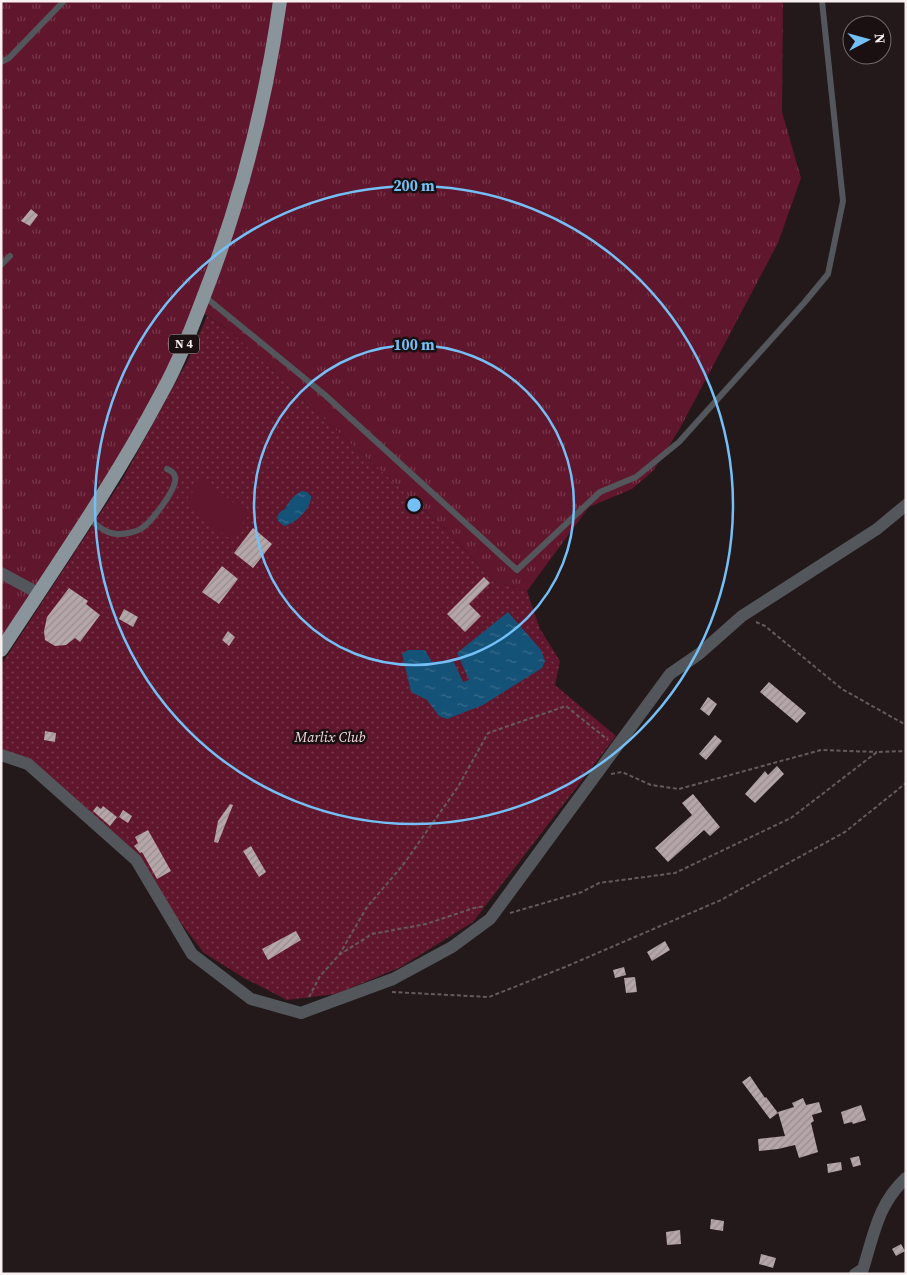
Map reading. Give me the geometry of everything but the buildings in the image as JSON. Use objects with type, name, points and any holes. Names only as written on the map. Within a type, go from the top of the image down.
[{"type":"main road","name":"N 4","points":[[1,650],[117,470],[162,392],[204,296],[224,246],[240,196],[268,72],[280,1]]},
{"type":"street","points":[[1,755],[28,764],[136,860],[192,954],[251,999],[301,1012],[394,979],[452,947],[490,918],[670,674],[699,654],[742,616],[877,529],[906,505]]},
{"type":"street","points":[[1,574],[38,593]]},
{"type":"street","points":[[854,1274],[863,1269],[880,1212],[897,1186],[906,1178]]},
{"type":"lane","points":[[1,62],[9,58],[64,1]]},
{"type":"lane","points":[[204,296],[325,395],[517,570],[600,492],[636,477],[679,442],[828,274],[843,201],[822,1]]},
{"type":"lane","points":[[1,265],[10,256]]},
{"type":"lane","points":[[87,518],[107,532],[118,534],[141,529],[152,519],[174,487],[176,478],[168,468]]},
{"type":"path","points":[[742,616],[765,626],[842,690],[906,725]]},
{"type":"path","points":[[301,1012],[320,976],[339,955],[367,908],[403,865],[458,786],[488,734],[566,706],[616,746]]},
{"type":"path","points":[[593,776],[622,772],[651,785],[679,789],[821,750],[906,751]]},
{"type":"path","points":[[490,918],[582,892],[600,883],[675,873],[791,818],[877,752]]},
{"type":"path","points":[[391,992],[489,997],[566,967],[721,900],[845,832],[906,783]]},
{"type":"path","points":[[339,955],[372,934],[426,924],[474,908],[502,903]]},
{"type":"green space","points":[[1,1],[783,1],[782,112],[801,178],[778,243],[679,430],[653,471],[632,489],[589,507],[527,591],[494,581],[445,529],[231,332],[199,310],[144,425],[1,650]]},
{"type":"green space","name":"Marlix Club","points":[[207,316],[231,332],[445,529],[494,581],[527,591],[540,629],[560,661],[555,685],[616,736],[473,922],[399,968],[336,994],[287,1000],[244,978],[204,953],[176,917],[141,860],[1,750],[1,665],[122,480],[188,360]]},
{"type":"green space","points":[[203,479],[249,515],[230,539],[184,503]]},
{"type":"water","points":[[302,491],[307,492],[311,496],[309,505],[298,519],[284,526],[278,521],[279,514],[294,496]]},
{"type":"water","points":[[508,612],[541,650],[545,661],[542,668],[483,705],[447,719],[439,716],[427,700],[411,692],[402,654],[408,650],[425,650],[432,662],[453,660],[463,682],[469,680],[457,653]]}]
